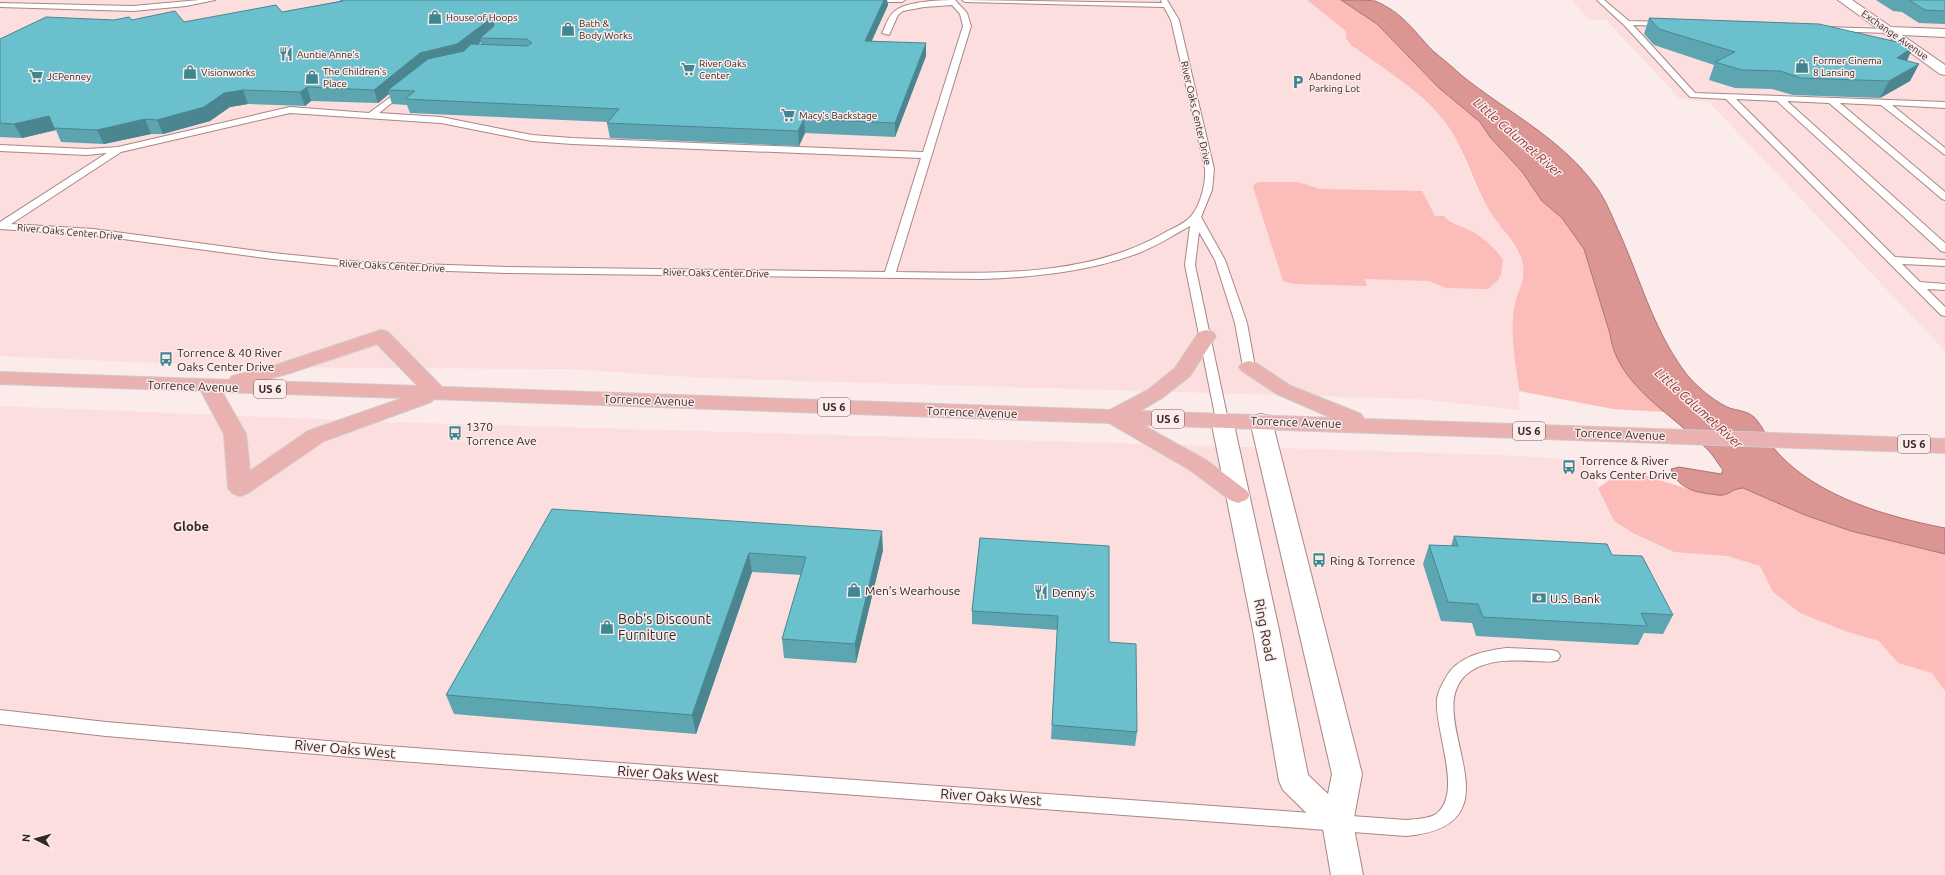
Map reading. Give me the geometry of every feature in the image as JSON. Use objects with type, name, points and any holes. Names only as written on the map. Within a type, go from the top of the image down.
[{"type":"main road","points":[[381,336],[436,393],[316,436],[240,488],[235,434],[208,387],[280,370],[381,336]]},
{"type":"main road","points":[[1114,417],[1154,394],[1182,372],[1206,336]]},
{"type":"main road","points":[[1249,367],[1284,390],[1365,424]]},
{"type":"main road","name":"Torrence Avenue","points":[[0,378],[208,387],[689,401],[1114,417],[1365,424],[1945,446]]},
{"type":"main road","points":[[1114,417],[1198,465],[1238,495]]},
{"type":"street","name":"Exchange Avenue","points":[[1844,0],[1945,71]]},
{"type":"street","points":[[1888,31],[1945,33]]},
{"type":"street","name":"Ring Road","points":[[1222,420],[1294,781],[1336,823]]},
{"type":"street","points":[[1261,421],[1347,774],[1336,823],[1347,875]]},
{"type":"lane","points":[[0,5],[143,9],[180,6],[212,0]]},
{"type":"lane","points":[[876,0],[902,0]]},
{"type":"lane","points":[[965,0],[1166,3]]},
{"type":"lane","points":[[1600,0],[1626,23],[1693,95],[1941,105],[1945,111]]},
{"type":"lane","points":[[886,33],[895,14],[900,10],[915,6],[952,1],[963,13],[967,26],[889,276]]},
{"type":"lane","name":"River Oaks Center Drive","points":[[0,226],[93,232],[273,256],[361,265],[507,270],[889,276],[1022,274],[1094,264],[1126,254],[1166,236],[1196,217],[1206,192],[1210,174],[1206,153],[1175,20],[1166,3]]},
{"type":"lane","points":[[60,17],[78,8]]},
{"type":"lane","points":[[1626,23],[1674,24]]},
{"type":"lane","points":[[1817,29],[1888,31]]},
{"type":"lane","points":[[370,116],[411,84]]},
{"type":"lane","points":[[1728,96],[1945,313]]},
{"type":"lane","points":[[1780,99],[1945,249]]},
{"type":"lane","points":[[1832,101],[1945,197]]},
{"type":"lane","points":[[1884,103],[1945,152]]},
{"type":"lane","points":[[0,148],[87,152],[118,150],[283,111],[303,111],[441,120],[532,138],[572,141],[926,155]]},
{"type":"lane","points":[[0,226],[118,150]]},
{"type":"lane","points":[[1196,217],[1190,265],[1206,336],[1222,420]]},
{"type":"lane","points":[[1196,217],[1220,260],[1241,323],[1249,367]]},
{"type":"lane","points":[[1892,260],[1945,263]]},
{"type":"lane","points":[[1917,285],[1945,287]]},
{"type":"lane","name":"River Oaks West","points":[[0,717],[106,730],[416,755],[1406,828],[1425,826],[1442,820],[1456,803],[1457,784],[1445,712],[1447,690],[1456,674],[1473,661],[1495,656],[1525,654],[1552,656]]},
{"type":"shaded area","name":"River Oaks Center","points":[[0,0],[1307,0],[1347,31],[1439,114],[1456,139],[1474,182],[1489,211],[1519,252],[1523,267],[1522,286],[1515,304],[1513,333],[1520,410],[1417,399],[707,378],[568,369],[241,367],[0,356]]},
{"type":"shaded area","points":[[1307,0],[1341,0],[1377,24],[1439,88],[1480,122],[1490,137],[1521,172],[1542,201],[1562,218],[1584,249],[1610,334],[1612,347],[1644,394],[1665,412],[1613,409],[1519,391],[1513,337],[1513,315],[1523,277],[1523,266],[1518,251],[1489,210],[1456,139],[1447,124],[1423,98],[1351,45],[1346,38],[1346,31]]},
{"type":"shaded area","points":[[1572,0],[1945,0],[1945,351],[1709,102],[1680,99],[1606,20],[1589,20]]},
{"type":"shaded area","points":[[1259,182],[1298,182],[1320,189],[1422,191],[1435,216],[1444,216],[1446,219],[1457,225],[1470,230],[1493,248],[1503,260],[1501,275],[1488,289],[1446,288],[1429,281],[1365,279],[1367,286],[1294,284],[1283,281],[1253,187],[1254,184]]},
{"type":"shaded area","points":[[0,406],[386,422],[1279,448],[1498,455],[1585,460],[1614,521],[1633,533],[1674,552],[1727,556],[1760,566],[1773,592],[1800,613],[1845,631],[1879,641],[1898,663],[1932,673],[1945,691],[1945,875],[0,875]]},
{"type":"shaded area","points":[[1615,476],[1647,476],[1688,489],[1723,495],[1733,489],[1743,488],[1805,515],[1851,531],[1945,554],[1945,691],[1932,673],[1898,663],[1879,641],[1845,631],[1800,613],[1773,592],[1760,566],[1727,556],[1674,552],[1633,533],[1614,521],[1598,488]]},
{"type":"water","name":"Little Calumet River","points":[[1341,0],[1375,1],[1393,10],[1432,50],[1461,75],[1551,140],[1583,171],[1601,193],[1607,205],[1663,336],[1686,374],[1696,385],[1721,404],[1748,413],[1754,417],[1761,425],[1771,444],[1778,453],[1794,468],[1813,482],[1855,503],[1900,518],[1945,528],[1945,554],[1851,531],[1805,515],[1743,488],[1720,495],[1698,492],[1686,488],[1681,484],[1671,469],[1679,467],[1721,474],[1723,470],[1708,450],[1649,398],[1623,369],[1615,352],[1584,249],[1562,218],[1542,201],[1522,172],[1490,137],[1480,122],[1439,88],[1377,24]]},
{"type":"building","name":"River Oaks Center","points":[[342,0],[884,0],[865,41],[926,43],[895,123],[804,119],[798,131],[607,123],[619,109],[405,99],[415,91],[388,90],[428,59],[464,51],[471,44],[527,46],[532,43],[527,39],[480,38],[494,26],[493,20],[489,20],[457,44],[420,53],[374,90],[307,87],[300,92],[243,90],[224,93],[204,107],[157,120],[145,119],[97,130],[54,128],[49,116],[14,124],[0,123],[0,39],[46,17],[114,20],[129,17],[132,20],[175,11],[184,22],[276,5],[282,12],[343,1]]},
{"type":"building","points":[[1909,0],[1945,0],[1945,11],[1925,10]]},
{"type":"building","points":[[1649,18],[1819,24],[1910,45],[1908,46],[1913,47],[1897,58],[1919,64],[1889,81],[1801,78],[1780,71],[1742,70],[1715,62],[1735,52],[1659,29]]},
{"type":"building","points":[[552,509],[882,531],[855,644],[782,639],[806,557],[749,553],[692,715],[446,695]]},
{"type":"building","name":"U.S. Bank","points":[[1454,536],[1607,544],[1612,555],[1642,556],[1673,615],[1641,613],[1647,626],[1483,617],[1478,604],[1448,602],[1429,545],[1458,546]]},
{"type":"building","points":[[980,538],[1109,546],[1109,642],[1136,644],[1137,732],[1052,725],[1058,616],[972,611]]},
{"type":"place","name":"House of Hoops","points":[[435,17]]},
{"type":"place","name":"Bath & Body Works","points":[[568,29]]},
{"type":"place","name":"Auntie Anne's","points":[[286,54]]},
{"type":"place","name":"Former Cinema 8 Lansing","points":[[1802,66]]},
{"type":"place","name":"River Oaks Center","points":[[688,69]]},
{"type":"place","name":"Visionworks","points":[[190,72]]},
{"type":"place","name":"JCPenney","points":[[36,76]]},
{"type":"place","name":"The Children's Place","points":[[312,77]]},
{"type":"place","name":"Abandoned Parking Lot","points":[[1298,82]]},
{"type":"place","name":"Macy's Backstage","points":[[788,115]]},
{"type":"place","name":"Torrence & 40 River Oaks Center Drive","points":[[166,359]]},
{"type":"place","name":"1370 Torrence Ave","points":[[455,433]]},
{"type":"place","name":"Torrence & River Oaks Center Drive","points":[[1569,467]]},
{"type":"place","name":"Ring & Torrence","points":[[1319,560]]},
{"type":"place","name":"Men's Wearhouse","points":[[854,590]]},
{"type":"place","name":"Denny's","points":[[1041,592]]},
{"type":"place","name":"U.S. Bank","points":[[1539,598]]},
{"type":"place","name":"Bob's Discount Furniture","points":[[607,627]]},
{"type":"district","name":"Globe","points":[[191,526]]}]
